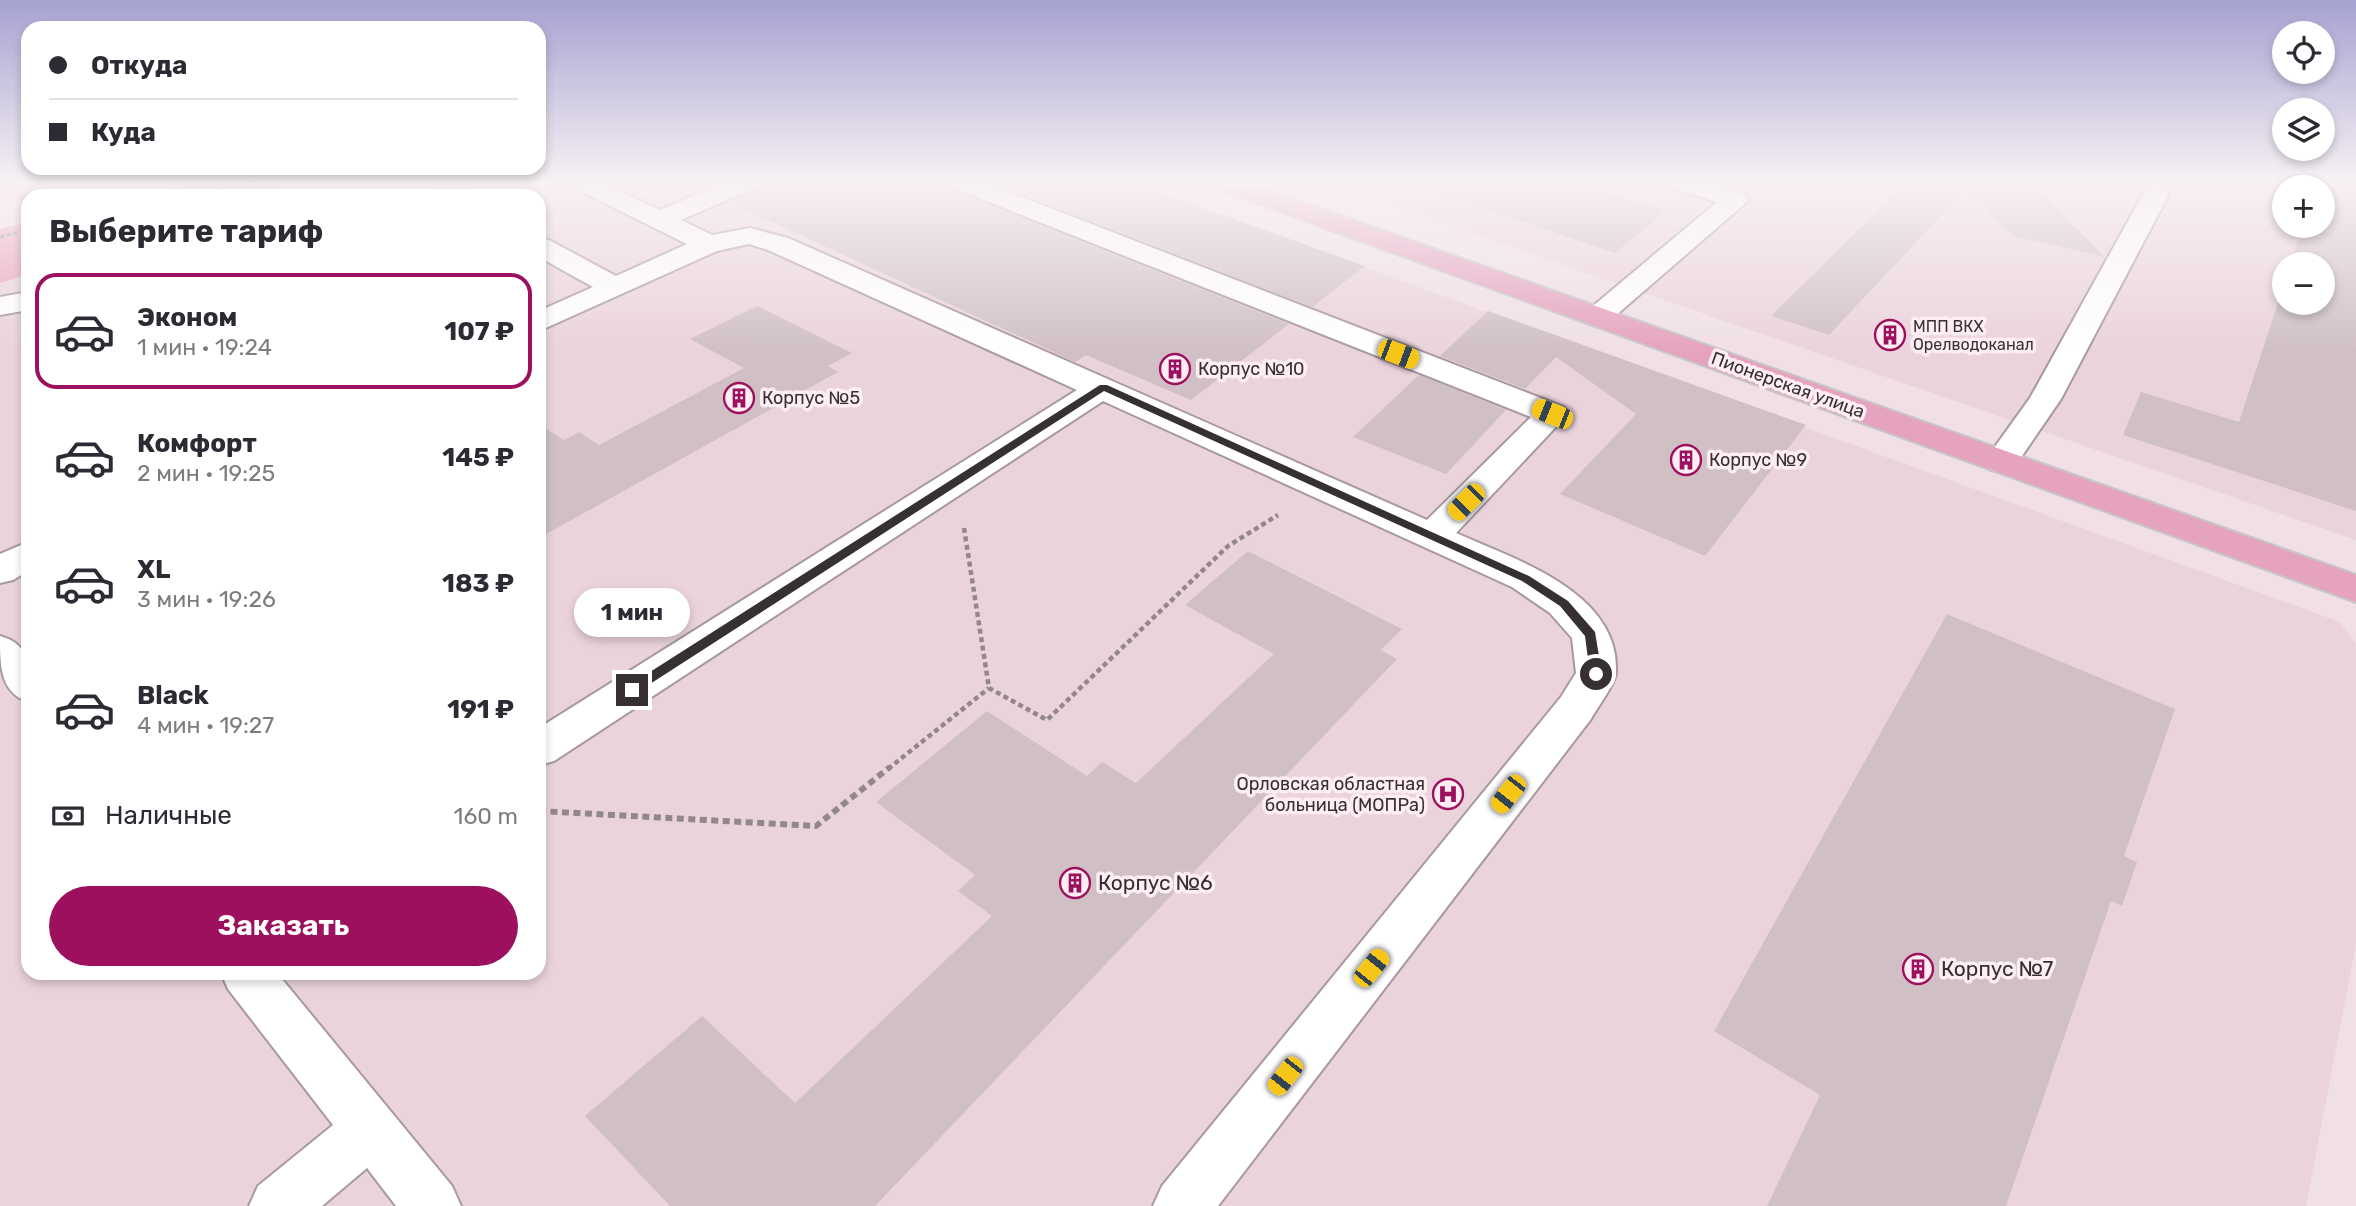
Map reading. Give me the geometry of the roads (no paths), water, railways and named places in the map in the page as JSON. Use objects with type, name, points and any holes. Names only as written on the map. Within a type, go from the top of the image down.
[{"type":"main road","name":"Пионерская улица","points":[[1378,238],[2356,589]]},
{"type":"lane","points":[[697,238],[709,244]]},
{"type":"lane","points":[[546,319],[709,244],[738,238]]},
{"type":"lane","points":[[758,238],[778,244],[1103,387],[1525,578],[1564,604],[1591,635],[1596,674],[1576,708],[1182,1206]]},
{"type":"lane","points":[[1104,238],[1552,414],[1432,536]]},
{"type":"lane","points":[[1597,317],[1691,238]]},
{"type":"lane","points":[[2001,462],[2045,399],[2132,238]]},
{"type":"lane","points":[[546,250],[615,287]]},
{"type":"lane","points":[[0,306],[21,302]]},
{"type":"lane","points":[[546,745],[1103,387]]},
{"type":"lane","points":[[0,570],[21,558]]},
{"type":"lane","points":[[0,650],[21,678]]},
{"type":"lane","points":[[251,980],[369,1131],[432,1206]]},
{"type":"lane","points":[[278,1206],[369,1131]]},
{"type":"place","name":"МПП ВКХ Орелводоканал","points":[[1890,335]]},
{"type":"place","name":"Корпус №10","points":[[1175,369]]},
{"type":"place","name":"Корпус №5","points":[[739,398]]},
{"type":"place","name":"Корпус №9","points":[[1686,460]]},
{"type":"place","name":"Орловская областная больница (МОПРа)","points":[[1448,794]]},
{"type":"place","name":"Корпус №6","points":[[1075,883]]},
{"type":"place","name":"Корпус №7","points":[[1918,969]]}]
